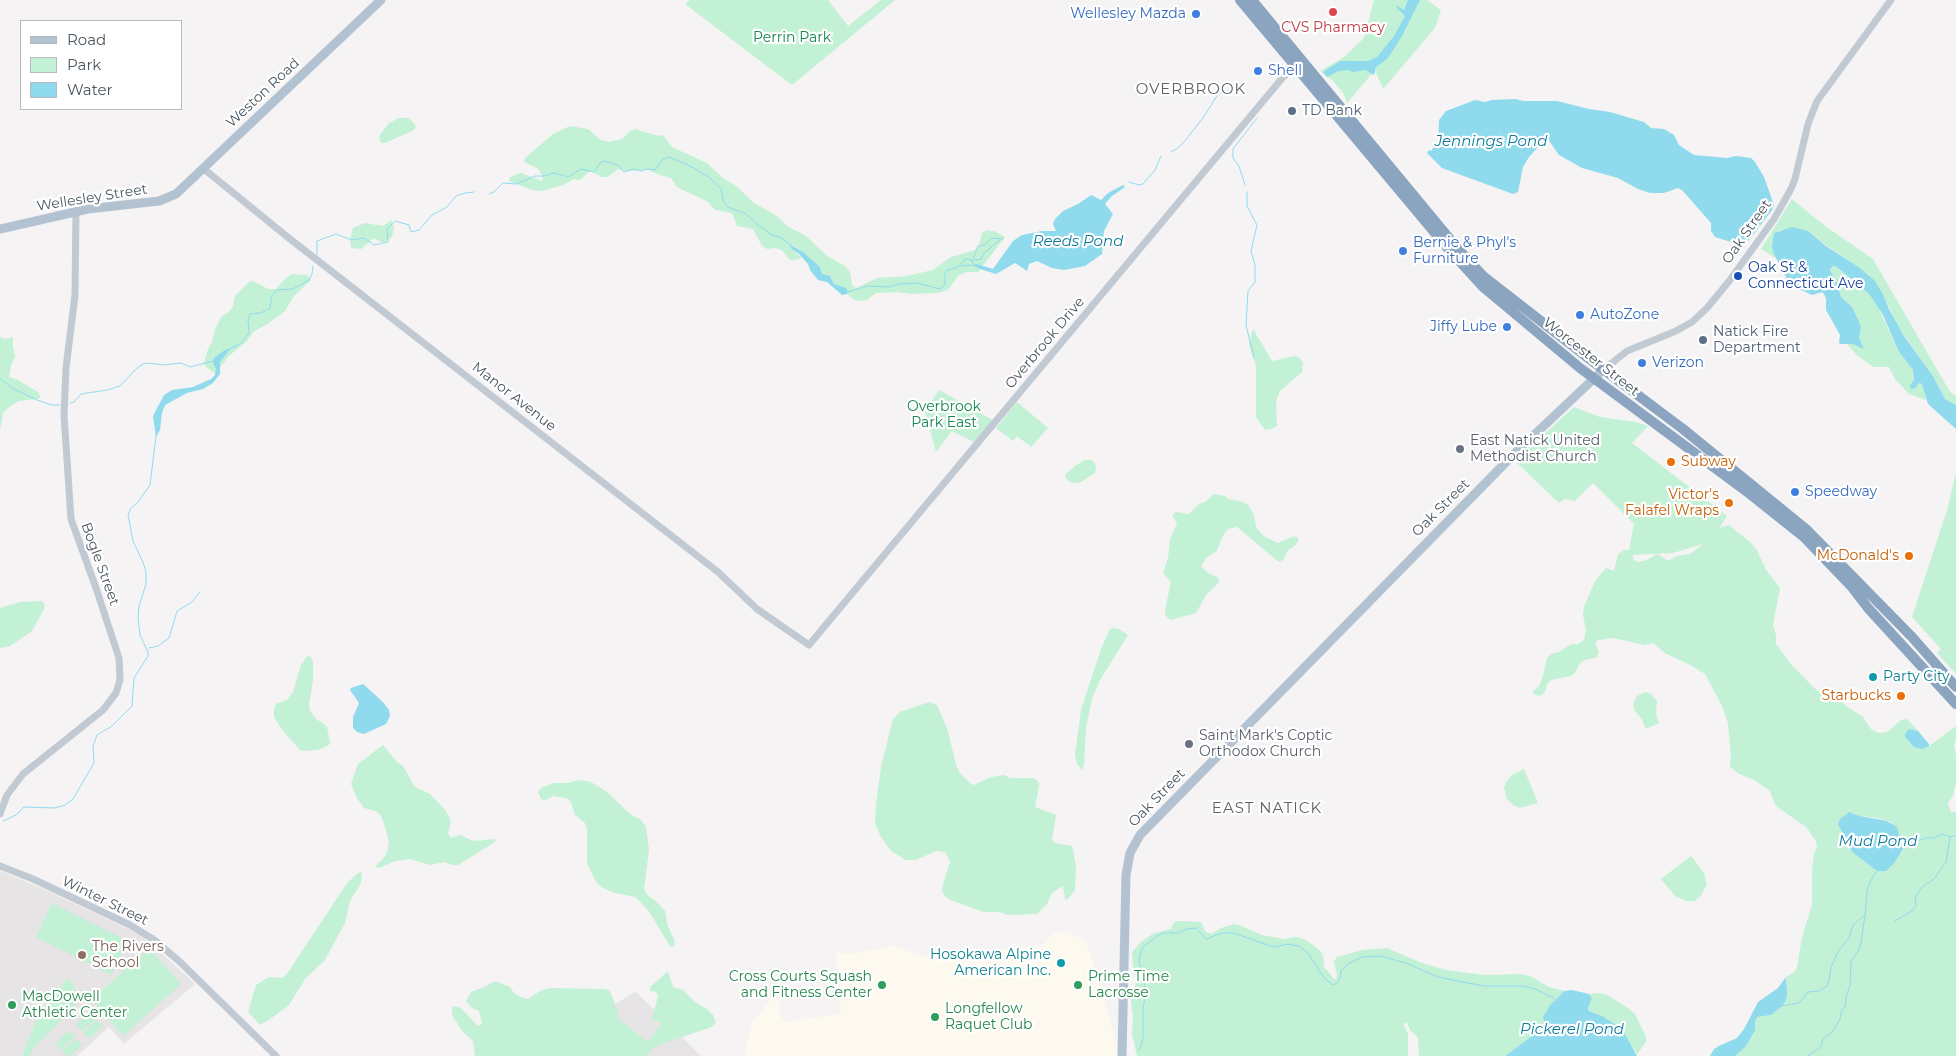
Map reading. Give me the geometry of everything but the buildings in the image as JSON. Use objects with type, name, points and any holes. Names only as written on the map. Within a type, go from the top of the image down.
[{"type":"highway","name":"Worcester Street","points":[[1240,0],[1299,63],[1474,266],[1505,294],[1687,432],[1800,524],[1919,644],[1956,688]]},
{"type":"highway","name":"Worcester Street","points":[[1252,0],[1299,63],[1469,273],[1513,314],[1593,378],[1797,532],[1830,564],[1956,704]]},
{"type":"highway","points":[[1868,608],[1877,600]]},
{"type":"main road","name":"Weston Road","points":[[159,201],[176,194],[204,169],[223,148],[271,106],[381,0]]},
{"type":"main road","name":"Wellesley Street","points":[[0,229],[76,211],[159,201]]},
{"type":"main road","name":"Oak Street","points":[[1122,1056],[1126,875],[1130,853],[1140,835],[1511,457],[1603,370]]},
{"type":"street","name":"Oak Street","points":[[1603,370],[1628,351],[1676,331],[1692,322],[1707,308],[1730,280],[1774,219],[1786,198],[1795,179],[1808,124],[1818,101],[1891,0]]},
{"type":"street","name":"Overbrook Drive","points":[[809,645],[1278,83],[1299,63]]},
{"type":"street","name":"Manor Avenue","points":[[204,169],[290,239],[718,572],[757,608],[809,645]]},
{"type":"street","name":"Bogle Street","points":[[0,814],[8,795],[23,774],[103,710],[116,693],[120,680],[119,658],[71,520],[64,415],[66,368],[75,295],[76,211]]},
{"type":"street","name":"Winter Street","points":[[0,866],[33,879],[130,925],[153,939],[179,961],[276,1056]]},
{"type":"shaded area","name":"The Rivers School","points":[[0,871],[48,891],[143,936],[195,984],[124,1044],[109,1027],[77,1056],[0,1056]]},
{"type":"shaded area","points":[[1064,931],[1086,940],[1116,1041],[1116,1056],[744,1056],[752,1023],[771,998],[780,998],[781,1022],[841,1014],[835,953],[855,953],[896,946],[920,956],[1044,945],[1052,934]]},
{"type":"shaded area","points":[[636,992],[701,1056],[522,1056],[537,1047]]},
{"type":"green space","name":"Perrin Park","points":[[689,0],[828,0],[848,26],[881,0],[895,0],[792,85],[685,4]]},
{"type":"green space","points":[[1374,0],[1427,0],[1441,10],[1435,28],[1383,89],[1375,70],[1347,103],[1344,94],[1332,80],[1320,71],[1344,57],[1364,38]]},
{"type":"green space","points":[[399,118],[408,118],[412,121],[416,126],[414,130],[382,143],[379,140],[380,135],[389,123]]},
{"type":"green space","points":[[570,126],[588,129],[601,140],[609,142],[622,139],[635,129],[658,136],[663,135],[672,147],[707,163],[754,203],[777,216],[787,226],[806,236],[827,256],[845,266],[850,272],[852,285],[856,288],[877,278],[907,276],[933,270],[951,257],[975,250],[979,246],[982,233],[987,230],[994,231],[1005,237],[978,272],[966,272],[958,276],[948,290],[938,293],[876,293],[867,300],[856,301],[847,294],[848,292],[834,284],[831,277],[822,274],[820,267],[793,245],[795,252],[802,258],[790,260],[782,250],[775,248],[767,249],[762,246],[753,229],[737,226],[732,213],[715,210],[708,202],[677,187],[671,178],[649,170],[626,171],[618,169],[608,177],[602,177],[590,171],[580,180],[574,179],[563,185],[543,191],[532,190],[509,181],[510,177],[521,173],[542,181],[543,178],[540,171],[524,162],[525,158],[553,134]]},
{"type":"green space","points":[[1792,199],[1825,226],[1873,259],[1950,392],[1956,396],[1956,405],[1945,399],[1933,376],[1898,326],[1883,294],[1868,274],[1808,231],[1780,230],[1776,233],[1772,246],[1777,259],[1761,249]]},
{"type":"green space","points":[[391,220],[394,227],[392,237],[388,240],[381,242],[374,238],[361,249],[351,248],[350,239],[353,228],[365,223],[383,226]]},
{"type":"green space","points":[[1835,266],[1869,294],[1878,307],[1899,352],[1913,370],[1914,380],[1912,383],[1922,384],[1925,388],[1926,400],[1909,394],[1895,379],[1889,367],[1873,367],[1857,355],[1847,344],[1857,347],[1860,342],[1859,334],[1852,307],[1841,297],[1837,283],[1830,270]]},
{"type":"green space","points":[[292,274],[307,275],[311,280],[294,296],[285,311],[253,332],[247,341],[229,356],[215,374],[205,366],[204,363],[213,340],[214,332],[221,317],[229,312],[233,306],[235,296],[249,282],[253,281],[268,289],[276,289]]},
{"type":"green space","points":[[1253,329],[1272,361],[1295,356],[1300,358],[1303,363],[1302,372],[1280,391],[1276,401],[1277,426],[1265,430],[1256,417],[1256,366],[1249,344]]},
{"type":"green space","points":[[0,337],[5,339],[13,337],[15,357],[11,365],[9,377],[38,392],[41,397],[19,401],[9,407],[3,413],[0,431]]},
{"type":"green space","name":"Overbrook Park East","points":[[939,390],[993,420],[974,442],[952,431],[936,452],[925,412]]},
{"type":"green space","points":[[1017,402],[1048,428],[1031,447],[1017,436],[1013,441],[996,428]]},
{"type":"green space","points":[[1574,407],[1600,417],[1636,422],[1648,426],[1632,443],[1727,516],[1719,528],[1729,525],[1757,550],[1766,570],[1780,588],[1773,625],[1776,644],[1790,663],[1814,688],[1829,699],[1839,698],[1846,706],[1862,716],[1871,729],[1878,733],[1887,732],[1901,720],[1907,719],[1918,731],[1912,731],[1929,746],[1956,726],[1954,745],[1956,783],[1953,796],[1948,803],[1951,812],[1956,812],[1956,1056],[1735,1056],[1757,1017],[1771,1015],[1776,1011],[1787,984],[1786,977],[1797,968],[1802,937],[1812,905],[1812,870],[1817,847],[1816,841],[1806,827],[1776,806],[1769,790],[1730,767],[1728,723],[1722,706],[1705,674],[1665,653],[1653,643],[1644,645],[1613,638],[1598,640],[1595,643],[1599,653],[1597,657],[1580,663],[1575,673],[1571,676],[1551,680],[1546,685],[1543,694],[1539,696],[1534,694],[1533,691],[1539,686],[1543,676],[1547,658],[1571,644],[1578,644],[1584,640],[1586,630],[1583,615],[1584,607],[1595,581],[1606,568],[1614,571],[1618,554],[1624,550],[1629,550],[1634,524],[1593,483],[1575,501],[1565,499],[1559,503],[1515,461]],"holes":[[[1703,544],[1690,554],[1676,556],[1670,560],[1658,554],[1647,560],[1637,562],[1632,555],[1673,553]],[[1847,813],[1891,822],[1901,839],[1904,849],[1895,862],[1877,871],[1852,852],[1840,828],[1839,821]]]},
{"type":"green space","points":[[1085,460],[1094,462],[1096,467],[1095,473],[1081,482],[1073,483],[1067,480],[1065,475]]},
{"type":"green space","points":[[1956,472],[1956,674],[1937,653],[1941,649],[1912,617],[1948,507]]},
{"type":"green space","points":[[1214,494],[1248,505],[1253,513],[1257,529],[1265,537],[1278,543],[1294,536],[1299,539],[1296,545],[1288,550],[1283,560],[1279,562],[1237,527],[1228,529],[1216,552],[1207,557],[1201,566],[1208,573],[1218,578],[1219,582],[1206,595],[1196,613],[1171,620],[1165,615],[1171,582],[1163,573],[1168,558],[1170,540],[1177,523],[1172,515],[1176,512],[1189,514],[1199,504],[1205,502]]},
{"type":"green space","points":[[41,601],[45,604],[44,609],[32,631],[10,646],[0,648],[0,608],[20,602]]},
{"type":"green space","points":[[1110,629],[1119,629],[1128,635],[1100,680],[1092,699],[1086,728],[1084,765],[1082,770],[1077,764],[1075,755],[1081,710],[1101,649]]},
{"type":"green space","points":[[307,656],[311,657],[313,662],[310,711],[317,720],[327,727],[330,742],[329,745],[318,750],[301,751],[283,731],[274,717],[274,709],[276,704],[287,700],[293,692],[301,665]]},
{"type":"green space","points":[[1645,692],[1651,694],[1657,701],[1656,714],[1659,723],[1646,729],[1641,718],[1634,710],[1633,704],[1637,696]]},
{"type":"green space","points":[[929,702],[937,705],[948,731],[956,765],[960,773],[970,783],[974,785],[991,777],[1004,775],[1010,778],[1033,778],[1038,781],[1039,786],[1035,807],[1056,815],[1052,839],[1055,843],[1072,846],[1073,849],[1076,866],[1075,890],[1068,899],[1065,899],[1063,887],[1061,887],[1052,893],[1047,904],[1037,914],[1008,915],[999,912],[984,912],[950,900],[945,896],[942,891],[943,884],[950,862],[945,852],[936,851],[916,860],[906,860],[891,851],[881,837],[875,824],[876,804],[881,767],[893,719],[900,712]]},
{"type":"green space","points":[[383,745],[397,762],[403,766],[415,787],[430,794],[446,811],[451,822],[448,833],[451,838],[461,835],[473,841],[496,839],[495,842],[458,865],[444,862],[430,865],[410,859],[396,861],[379,868],[375,866],[387,853],[389,842],[385,827],[381,816],[376,811],[364,808],[351,784],[358,764]]},
{"type":"green space","points":[[1524,769],[1538,803],[1520,808],[1513,805],[1507,799],[1504,788],[1512,775]]},
{"type":"green space","points":[[579,780],[591,782],[607,792],[630,814],[641,820],[646,827],[649,850],[644,889],[649,897],[655,900],[665,911],[667,924],[675,942],[673,947],[670,946],[648,910],[635,897],[615,893],[601,887],[595,880],[587,863],[587,829],[585,823],[575,815],[571,802],[567,798],[553,796],[544,801],[538,792],[541,788],[553,783],[568,783]]},
{"type":"green space","points":[[1691,856],[1704,873],[1707,884],[1701,896],[1694,901],[1686,901],[1675,896],[1661,879]]},
{"type":"green space","points":[[362,872],[361,883],[350,901],[345,923],[325,960],[305,979],[289,1005],[260,1025],[248,1012],[256,985],[269,977],[282,978],[287,974],[347,883],[358,873]]},
{"type":"green space","points":[[52,903],[128,941],[112,975],[36,937]]},
{"type":"green space","points":[[1174,922],[1201,922],[1205,931],[1211,934],[1221,928],[1234,924],[1262,935],[1284,939],[1296,937],[1304,939],[1323,954],[1324,967],[1335,980],[1337,976],[1334,961],[1337,957],[1362,950],[1387,948],[1422,963],[1446,970],[1484,975],[1521,974],[1530,976],[1549,987],[1564,991],[1555,999],[1543,1017],[1545,1026],[1543,1030],[1505,1056],[1419,1056],[1418,1038],[1410,1030],[1407,1022],[1404,1026],[1408,1034],[1408,1056],[1137,1056],[1132,1034],[1133,1017],[1131,1001],[1136,982],[1132,952],[1141,942],[1154,933],[1171,929]]},
{"type":"green space","points":[[149,948],[181,984],[123,1036],[91,1000]]},
{"type":"green space","points":[[668,971],[673,987],[683,990],[695,1002],[707,1009],[713,1015],[716,1022],[712,1027],[661,1044],[652,1049],[647,1056],[475,1056],[473,1041],[462,1031],[452,1015],[452,1008],[454,1006],[461,1008],[478,1026],[482,1024],[479,1011],[472,1008],[466,1001],[471,992],[495,981],[510,987],[520,997],[528,999],[540,991],[550,988],[603,989],[609,990],[619,1019],[645,1040],[650,1040],[662,1023],[654,1022],[652,1019],[658,996],[656,992],[650,991],[650,987]]},
{"type":"green space","points":[[67,979],[75,988],[76,1004],[34,1047],[30,1056],[22,1056],[40,1011]]},
{"type":"green space","points":[[1599,993],[1607,995],[1635,1014],[1646,1037],[1646,1042],[1637,1054],[1632,1046],[1602,1016],[1589,1011],[1588,1008],[1592,998],[1589,994]]},
{"type":"green space","points":[[90,1012],[96,1019],[82,1031],[76,1024]]},
{"type":"green space","points":[[97,1020],[103,1026],[89,1039],[84,1032]]},
{"type":"green space","points":[[69,1031],[75,1037],[61,1050],[55,1043]]},
{"type":"green space","points":[[76,1039],[82,1045],[70,1056],[67,1056],[62,1051]]},
{"type":"water","points":[[1408,0],[1420,0],[1402,36],[1388,58],[1375,68],[1373,75],[1366,70],[1352,72],[1349,70],[1338,71],[1327,77],[1323,72],[1340,61],[1368,61],[1377,57],[1394,36],[1405,16],[1396,5],[1404,10]]},
{"type":"water","name":"Jennings Pond","points":[[1515,99],[1524,101],[1557,101],[1610,112],[1644,122],[1651,128],[1664,129],[1674,135],[1679,145],[1694,155],[1751,158],[1764,177],[1774,205],[1772,210],[1749,240],[1742,243],[1734,243],[1715,237],[1711,231],[1711,223],[1682,190],[1678,188],[1664,193],[1650,193],[1618,178],[1582,168],[1559,155],[1545,135],[1540,138],[1539,146],[1523,167],[1518,192],[1513,194],[1442,168],[1427,153],[1429,150],[1431,151],[1438,141],[1439,120],[1446,111],[1475,100],[1485,102]]},
{"type":"water","name":"Reeds Pond","points":[[1123,185],[1125,187],[1112,196],[1105,204],[1113,214],[1104,231],[1102,254],[1085,266],[1064,270],[1052,268],[1037,261],[1029,264],[1027,271],[1015,263],[996,274],[972,265],[977,264],[993,269],[1013,241],[1022,235],[1042,231],[1056,231],[1053,224],[1063,211],[1091,195],[1101,200],[1108,193]]},
{"type":"water","points":[[1792,227],[1808,231],[1874,280],[1904,336],[1933,376],[1945,399],[1956,405],[1956,429],[1928,404],[1922,384],[1919,383],[1915,388],[1911,389],[1910,385],[1914,380],[1913,370],[1899,352],[1883,315],[1869,294],[1838,268],[1832,267],[1830,270],[1837,283],[1841,297],[1852,307],[1861,327],[1859,338],[1864,349],[1852,344],[1839,343],[1840,335],[1826,310],[1826,299],[1822,292],[1812,295],[1799,289],[1787,279],[1773,252],[1772,246],[1774,233]]},
{"type":"water","points":[[789,244],[803,252],[820,267],[822,274],[830,276],[834,284],[846,288],[847,294],[842,295],[827,282],[818,280],[808,264]]},
{"type":"water","points":[[231,348],[220,362],[220,374],[213,383],[203,389],[187,393],[165,405],[160,430],[156,437],[153,416],[164,395],[172,390],[193,387],[211,379],[215,375],[216,369],[213,363],[214,358]]},
{"type":"water","points":[[363,684],[383,702],[389,710],[390,716],[386,724],[364,734],[357,732],[353,728],[353,717],[359,703],[350,690]]},
{"type":"water","points":[[1909,729],[1918,731],[1929,746],[1922,749],[1914,747],[1905,737]]},
{"type":"water","name":"Mud Pond","points":[[1849,812],[1887,821],[1897,827],[1901,842],[1905,846],[1895,862],[1886,871],[1877,871],[1852,852],[1838,824],[1840,819]]},
{"type":"water","points":[[1786,977],[1786,1000],[1771,1015],[1757,1017],[1755,1030],[1746,1046],[1735,1056],[1710,1056],[1714,1049],[1737,1038],[1744,1029],[1758,1002],[1778,988]]},
{"type":"water","name":"Pickerel Pond","points":[[1572,990],[1589,994],[1592,998],[1588,1008],[1589,1011],[1602,1016],[1618,1026],[1637,1056],[1505,1056],[1543,1030],[1545,1026],[1543,1017],[1551,1004],[1564,991]]},
{"type":"waterway","points":[[1171,152],[1184,142],[1203,118],[1218,94],[1239,87]]},
{"type":"waterway","points":[[1245,185],[1239,166],[1233,158],[1233,149],[1257,118]]},
{"type":"waterway","points":[[1129,182],[1139,185],[1143,184],[1155,170],[1161,156]]},
{"type":"waterway","points":[[489,194],[494,192],[503,183],[516,184],[535,176],[545,176],[554,173],[568,177],[581,169],[594,172],[600,163],[604,161],[618,165],[624,172],[633,169],[641,171],[647,169],[655,170],[662,160],[669,157],[709,177],[721,189],[723,200],[728,207],[746,214],[772,235],[782,238],[790,245]]},
{"type":"waterway","points":[[317,255],[317,241],[336,234],[352,240],[364,238],[374,245],[388,242],[387,229],[395,221],[409,225],[411,232],[419,230],[432,215],[447,207],[456,196],[474,192]]},
{"type":"waterway","points":[[1247,192],[1247,206],[1257,225],[1251,251],[1255,265],[1255,282],[1248,291],[1246,325],[1254,358]]},
{"type":"waterway","points":[[972,262],[978,246],[985,245],[991,238],[1003,239]]},
{"type":"waterway","points":[[975,260],[981,259],[984,253],[1000,240]]},
{"type":"waterway","points":[[960,265],[965,259],[971,260],[974,264]]},
{"type":"waterway","points":[[848,292],[867,286],[889,287],[899,284],[917,283],[940,289],[945,284],[945,273],[947,270],[959,266],[972,265]]},
{"type":"waterway","points":[[230,349],[241,343],[249,333],[248,321],[250,314],[261,313],[270,308],[272,296],[277,290],[293,289],[309,280],[313,266]]},
{"type":"waterway","points":[[70,403],[74,402],[81,394],[120,386],[143,364],[163,365],[181,363],[190,367],[213,361]]},
{"type":"waterway","points":[[0,378],[12,388],[37,400],[51,405],[60,405]]},
{"type":"waterway","points":[[3,821],[16,815],[24,807],[55,808],[65,805],[73,799],[94,763],[93,746],[97,735],[112,726],[132,706],[134,678],[148,656],[148,652],[140,635],[138,618],[139,606],[146,584],[146,572],[133,541],[128,515],[131,508],[138,502],[150,485],[156,436]]},
{"type":"waterway","points":[[149,648],[158,646],[169,638],[177,611],[192,602],[200,592]]},
{"type":"waterway","points":[[1905,846],[1942,834],[1950,837],[1956,835]]},
{"type":"waterway","points":[[1895,921],[1912,911],[1916,906],[1915,899],[1921,888],[1934,879],[1946,862],[1950,837]]},
{"type":"waterway","points":[[1781,1006],[1799,1003],[1808,992],[1819,991],[1827,986],[1831,967],[1839,950],[1849,938],[1853,925],[1865,915],[1867,891],[1877,871]]},
{"type":"waterway","points":[[1808,1056],[1821,1047],[1823,1039],[1833,1031],[1845,1007],[1850,985],[1851,961],[1859,950],[1865,915]]},
{"type":"waterway","points":[[1138,1051],[1143,1038],[1143,1009],[1146,990],[1139,962],[1140,954],[1143,947],[1157,936],[1163,933],[1179,933],[1187,929],[1196,928],[1206,939],[1222,933],[1234,933],[1270,946],[1276,947],[1287,944],[1299,946],[1308,953],[1324,978],[1333,985],[1337,983],[1341,971],[1348,964],[1362,957],[1380,956],[1406,963],[1438,977],[1484,986],[1523,986],[1535,989],[1555,999]]},
{"type":"place","name":"CVS Pharmacy","points":[[1333,12]]},
{"type":"place","name":"Wellesley Mazda","points":[[1196,14]]},
{"type":"place","name":"Shell","points":[[1258,71]]},
{"type":"place","name":"TD Bank","points":[[1292,111]]},
{"type":"place","name":"Bernie & Phyl's Furniture","points":[[1403,251]]},
{"type":"place","name":"Oak St & Connecticut Ave","points":[[1738,276]]},
{"type":"place","name":"AutoZone","points":[[1580,315]]},
{"type":"place","name":"Jiffy Lube","points":[[1507,327]]},
{"type":"place","name":"Natick Fire Department","points":[[1703,340]]},
{"type":"place","name":"Verizon","points":[[1642,363]]},
{"type":"place","name":"East Natick United Methodist Church","points":[[1460,449]]},
{"type":"place","name":"Subway","points":[[1671,462]]},
{"type":"place","name":"Speedway","points":[[1795,492]]},
{"type":"place","name":"Victor's Falafel Wraps","points":[[1729,503]]},
{"type":"place","name":"McDonald's","points":[[1909,556]]},
{"type":"place","name":"Party City","points":[[1873,677]]},
{"type":"place","name":"Starbucks","points":[[1901,696]]},
{"type":"place","name":"Saint Mark's Coptic Orthodox Church","points":[[1189,744]]},
{"type":"place","name":"The Rivers School","points":[[82,955]]},
{"type":"place","name":"Hosokawa Alpine American Inc.","points":[[1061,963]]},
{"type":"place","name":"Cross Courts Squash and Fitness Center","points":[[882,985]]},
{"type":"place","name":"Prime Time Lacrosse","points":[[1078,985]]},
{"type":"place","name":"MacDowell Athletic Center","points":[[12,1005]]},
{"type":"place","name":"Longfellow Raquet Club","points":[[935,1017]]},
{"type":"district","name":"OVERBROOK","points":[[1191,90]]},
{"type":"district","name":"EAST NATICK","points":[[1267,809]]}]
